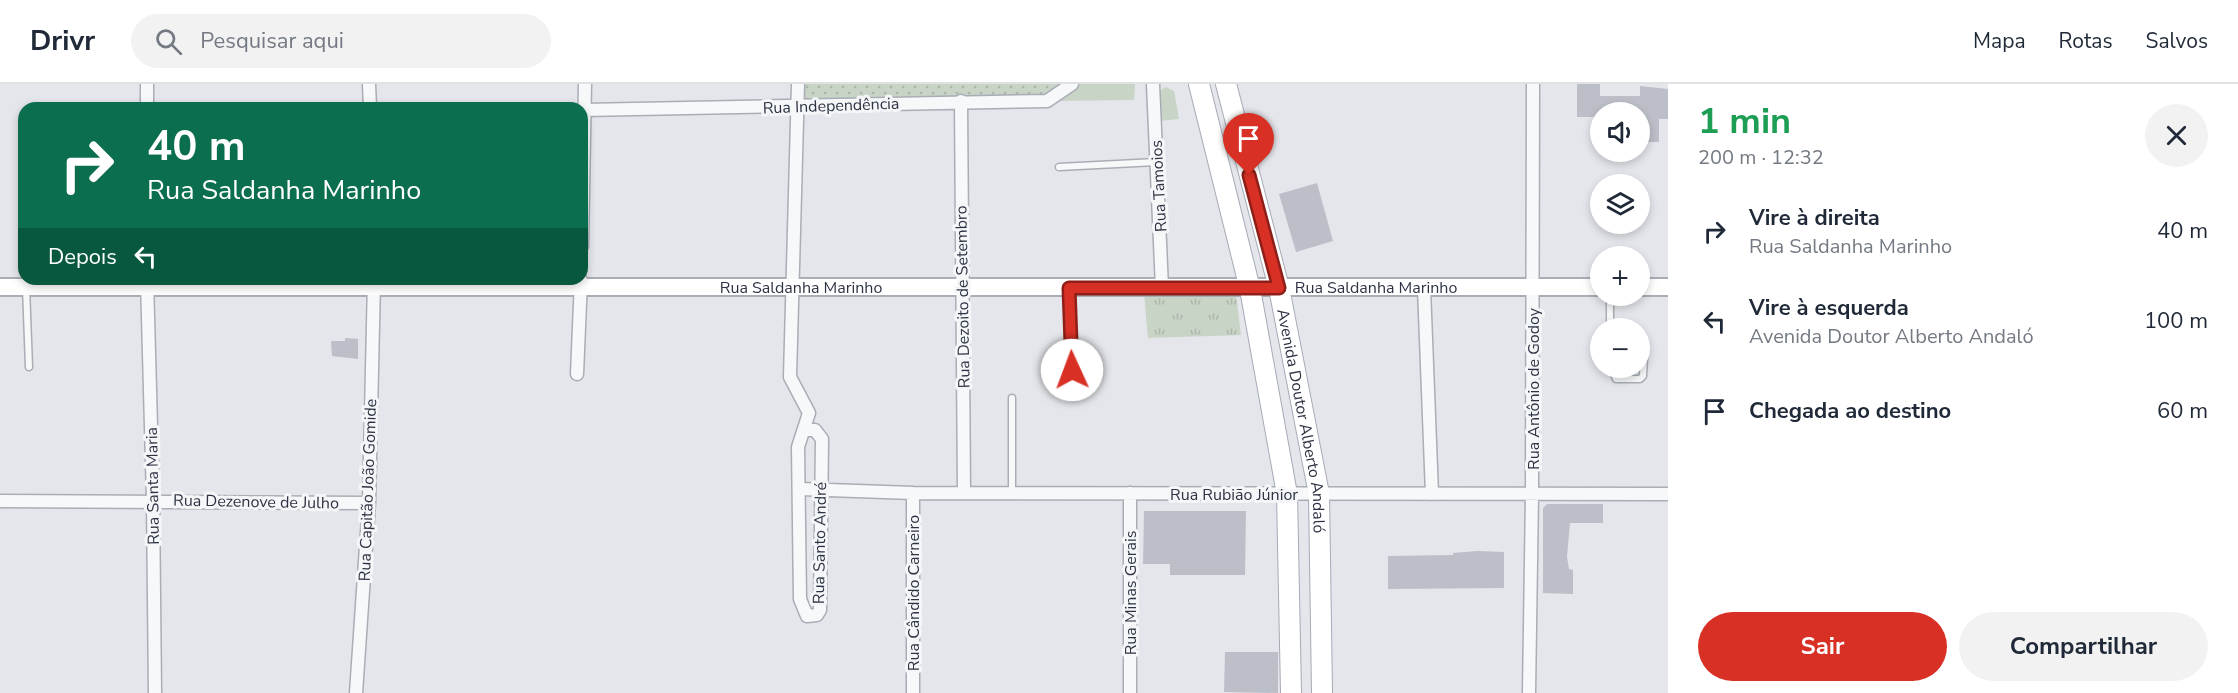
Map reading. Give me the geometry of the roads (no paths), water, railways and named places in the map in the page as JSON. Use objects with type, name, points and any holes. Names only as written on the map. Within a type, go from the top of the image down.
[{"type":"main road","name":"Avenida Doutor Alberto Andaló","points":[[1199,84],[1250,288],[1287,494],[1291,693]]},
{"type":"main road","name":"Avenida Doutor Alberto Andaló","points":[[1226,84],[1279,288],[1319,494],[1322,693]]},
{"type":"street","points":[[147,84],[147,102]]},
{"type":"street","points":[[369,84],[370,102]]},
{"type":"street","points":[[584,102],[585,84]]},
{"type":"street","name":"Rua Santo André","points":[[798,84],[790,377],[809,413],[798,447],[800,599],[807,616],[817,615],[820,610],[822,439],[815,430],[805,430]]},
{"type":"street","name":"Rua Independência","points":[[588,110],[798,107],[961,100],[1047,101],[1072,84]]},
{"type":"street","name":"Rua Tamoios","points":[[1153,84],[1162,288]]},
{"type":"street","name":"Rua Antônio de Godoy","points":[[1529,693],[1533,84]]},
{"type":"street","name":"Rua Dezoito de Setembro","points":[[961,100],[964,493]]},
{"type":"street","name":"Rua Saldanha Marinho","points":[[588,282],[793,287],[1590,287]]},
{"type":"street","name":"Rua Saldanha Marinho","points":[[0,287],[38,285]]},
{"type":"street","name":"Rua Santa Maria","points":[[147,285],[153,500],[154,693]]},
{"type":"street","name":"Rua Capitão João Gomide","points":[[356,693],[369,503],[374,285]]},
{"type":"street","points":[[577,374],[581,285]]},
{"type":"street","points":[[1650,287],[1668,287]]},
{"type":"street","points":[[1424,288],[1432,494]]},
{"type":"street","name":"Rua Rubião Júnior","points":[[800,489],[913,493],[1668,494]]},
{"type":"street","name":"Rua Cândido Carneiro","points":[[913,493],[913,693]]},
{"type":"street","name":"Rua Minas Gerais","points":[[1130,693],[1131,493]]},
{"type":"street","name":"Rua Dezenove de Julho","points":[[0,501],[153,500],[369,503]]},
{"type":"street","points":[[800,518],[820,518]]},
{"type":"street","points":[[800,557],[820,558]]},
{"type":"lane","points":[[1059,167],[1156,162]]},
{"type":"lane","points":[[26,287],[29,367]]},
{"type":"lane","points":[[1069,288],[1072,370]]},
{"type":"lane","points":[[1616,378],[1641,378]]},
{"type":"lane","points":[[1012,398],[1012,493]]}]
